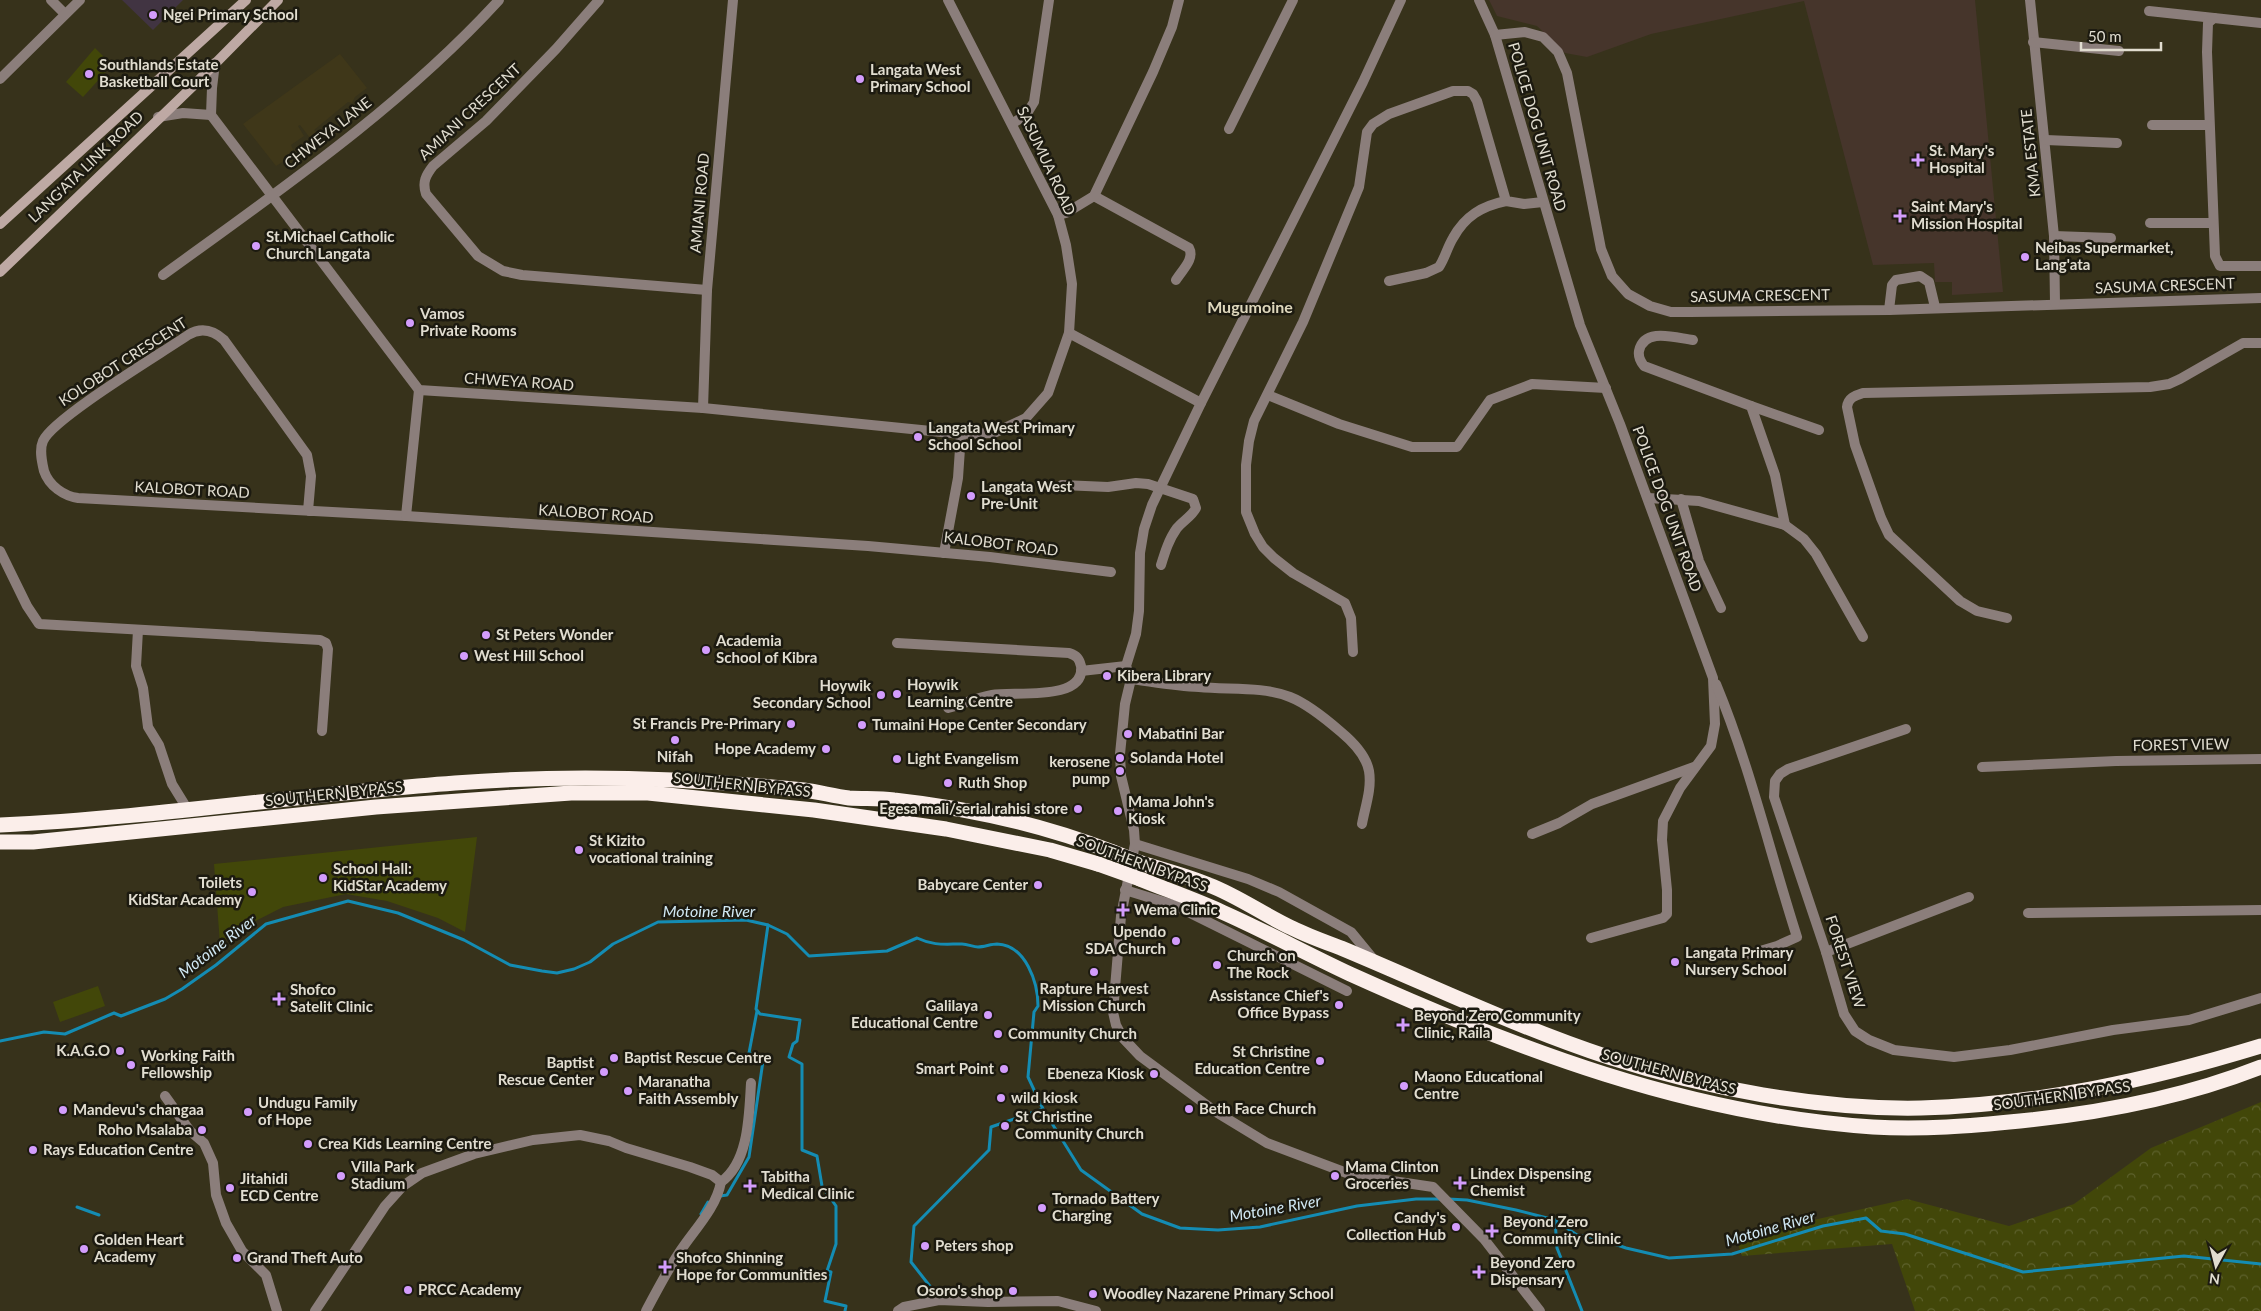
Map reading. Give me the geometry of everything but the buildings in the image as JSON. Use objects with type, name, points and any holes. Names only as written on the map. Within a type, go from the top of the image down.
[{"type":"highway","name":"SOUTHERN BYPASS","points":[[0,825],[121,818],[457,782],[596,778],[644,779],[806,791],[848,798],[894,800],[992,817],[1083,840],[1142,863],[1210,885],[1293,929],[1507,1018],[1605,1056],[1649,1070],[1706,1084],[1760,1094],[1877,1108],[1968,1105],[2076,1092],[2168,1072],[2261,1046]]},
{"type":"highway","name":"SOUTHERN BYPASS","points":[[0,842],[33,842],[386,806],[571,793],[648,793],[814,810],[946,829],[1050,850],[1140,879],[1220,911],[1350,974],[1527,1047],[1625,1082],[1703,1102],[1767,1114],[1874,1127],[1977,1126],[2040,1119],[2131,1104],[2206,1086],[2261,1067]]},
{"type":"main road","name":"LANG'ATA LINK ROAD","points":[[0,224],[246,0]]},
{"type":"main road","name":"LANG'ATA LINK ROAD","points":[[0,272],[158,117],[216,63],[278,0]]},
{"type":"street","points":[[51,0],[65,14]]},
{"type":"street","points":[[0,78],[80,0]]},
{"type":"street","name":"CHWEYA LANE","points":[[163,275],[357,132],[421,77],[499,0]]},
{"type":"street","name":"AMIANI CRESCENT","points":[[599,0],[556,49],[486,121],[433,166],[425,180],[426,194],[478,256],[504,271],[522,275],[707,290]]},
{"type":"street","name":"AMIANI ROAD","points":[[703,408],[707,290],[733,0]]},
{"type":"street","name":"SASUMUA ROAD","points":[[948,0],[1058,215],[1066,245],[1072,284],[1069,334],[1048,393],[1026,418],[994,433],[961,434]]},
{"type":"street","points":[[1013,124],[1026,115],[1034,102],[1049,0]]},
{"type":"street","points":[[1058,215],[1066,213],[1094,196],[1153,72],[1172,27],[1179,0]]},
{"type":"street","points":[[1229,129],[1293,0]]},
{"type":"street","points":[[1401,0],[1363,82],[1201,403],[1161,487],[1144,529],[1141,542],[1139,611],[1136,634],[1126,666],[1131,679],[1125,704],[1120,754],[1121,776],[1134,830],[1135,844],[1125,890],[1113,1012],[1116,1024],[1131,1047],[1160,1072],[1210,1108],[1267,1143],[1352,1175],[1433,1186],[1461,1214],[1527,1292],[1540,1311]]},
{"type":"street","points":[[1479,0],[1495,35]]},
{"type":"street","name":"KMA ESTATE","points":[[2030,0],[2046,140],[2054,236],[2055,304]]},
{"type":"street","points":[[2148,11],[2261,23]]},
{"type":"street","points":[[2214,18],[2208,24],[2207,30],[2214,256],[2220,266],[2235,268],[2261,266]]},
{"type":"street","name":"SASUMA CRESCENT","points":[[1495,35],[1525,32],[1543,37],[1558,52],[1567,73],[1591,206],[1604,261],[1612,276],[1628,294],[1650,306],[1671,312],[1889,310],[1935,307],[2261,298]]},
{"type":"street","name":"POLICE DOG UNIT ROAD","points":[[1495,35],[1580,325],[1648,498],[1713,678],[1713,737],[1708,752],[1680,788],[1663,821],[1662,840],[1667,890],[1666,914],[1663,918],[1591,938]]},
{"type":"street","points":[[2034,42],[2118,51]]},
{"type":"street","points":[[216,63],[212,88],[211,115],[419,390],[406,516]]},
{"type":"street","points":[[1353,652],[1351,618],[1345,603],[1293,572],[1274,558],[1263,547],[1255,534],[1246,512],[1246,465],[1254,421],[1303,322],[1359,187],[1367,132],[1373,124],[1389,114],[1453,91],[1468,91],[1473,94],[1477,101],[1506,201]]},
{"type":"street","points":[[158,117],[183,113],[211,115]]},
{"type":"street","points":[[2152,125],[2210,125]]},
{"type":"street","points":[[2046,140],[2117,143]]},
{"type":"street","points":[[1094,196],[1189,248],[1191,258],[1176,280]]},
{"type":"street","points":[[1389,282],[1426,273],[1439,267],[1453,238],[1462,224],[1474,212],[1490,204],[1506,201],[1524,204],[1543,202]]},
{"type":"street","points":[[2150,223],[2213,223]]},
{"type":"street","points":[[2054,236],[2111,238]]},
{"type":"street","points":[[1889,310],[1892,285],[1896,280],[1920,276],[1928,282],[1935,307]]},
{"type":"street","name":"KOLOBOT CRESCENT","points":[[78,498],[69,497],[61,492],[46,475],[41,459],[43,442],[49,433],[63,419],[188,335],[203,330],[216,333],[224,340],[307,454],[311,476],[308,511]]},
{"type":"street","points":[[1069,334],[1201,403]]},
{"type":"street","points":[[1693,340],[1656,336],[1646,339],[1640,347],[1640,362],[1644,366],[1819,430]]},
{"type":"street","points":[[2007,618],[1977,611],[1960,601],[1889,535],[1855,445],[1847,408],[1848,402],[1853,396],[1863,393],[2150,387],[2169,384],[2243,343],[2261,343]]},
{"type":"street","points":[[1268,395],[1339,424],[1412,447],[1457,447],[1490,400],[1532,384],[1606,388]]},
{"type":"street","name":"CHWEYA ROAD","points":[[419,390],[703,408],[961,434]]},
{"type":"street","points":[[1750,406],[1775,475],[1785,525]]},
{"type":"street","points":[[944,553],[958,478],[961,434]]},
{"type":"street","points":[[1062,485],[1108,487],[1136,483],[1161,487],[1193,499],[1196,508],[1171,538],[1161,565]]},
{"type":"street","name":"KALOBOT ROAD","points":[[78,498],[406,516],[944,553],[1111,572]]},
{"type":"street","points":[[1648,498],[1681,499],[1724,507],[1785,525],[1804,539],[1816,554],[1863,637]]},
{"type":"street","points":[[1681,499],[1699,561],[1721,608]]},
{"type":"street","points":[[0,551],[27,606],[39,624],[320,640],[326,643],[328,649],[322,731]]},
{"type":"street","points":[[138,630],[136,666],[143,688],[148,727],[159,744],[172,784],[188,810]]},
{"type":"street","points":[[897,642],[1069,653],[1076,655],[1080,661],[1081,671],[1076,684],[1063,690],[991,695],[948,708]]},
{"type":"street","points":[[1081,671],[1126,666]]},
{"type":"street","points":[[1713,678],[1732,723],[1745,762],[1797,937],[1777,946],[1750,954]]},
{"type":"street","points":[[1131,679],[1198,688],[1250,690],[1278,694],[1299,701],[1332,724],[1361,753],[1369,770],[1370,779],[1362,824]]},
{"type":"street","name":"FOREST VIEW","points":[[1906,729],[1788,769],[1780,774],[1775,781],[1774,797],[1826,952],[1844,1014],[1855,1031],[1869,1040],[1894,1050],[1939,1057],[1976,1055],[2113,1030],[2189,1020],[2261,998]]},
{"type":"street","name":"FOREST VIEW","points":[[1982,767],[2116,761],[2261,759]]},
{"type":"street","points":[[1532,834],[1559,823],[1592,804],[1697,765]]},
{"type":"street","points":[[1135,844],[1248,879],[1279,892],[1351,932],[1376,963]]},
{"type":"street","points":[[1125,890],[1174,905],[1347,990]]},
{"type":"street","points":[[1826,952],[1969,897]]},
{"type":"street","points":[[2028,913],[2261,910]]},
{"type":"street","points":[[646,1311],[678,1253],[706,1215],[721,1182],[730,1176],[739,1158],[749,1118],[751,1083]]},
{"type":"street","points":[[165,1096],[190,1131],[204,1143],[213,1163],[216,1195],[226,1223],[242,1251],[266,1275],[277,1311]]},
{"type":"street","points":[[315,1311],[385,1206],[403,1186],[422,1173],[474,1154],[533,1140],[580,1135],[609,1141],[690,1167],[712,1175],[721,1182]]},
{"type":"street","points":[[898,1311],[912,1305],[939,1300],[988,1302],[1001,1300],[1058,1301],[1096,1311]]},
{"type":"shaded area","name":"Ngei Primary School","points":[[122,0],[183,0],[153,30]]},
{"type":"shaded area","name":"St. Mary's Hospital","points":[[1489,0],[1975,0],[2003,292],[1952,295],[1952,282],[1935,282],[1934,263],[1873,265],[1804,1],[1651,34],[1587,57],[1565,53],[1537,26],[1497,16]]},
{"type":"shaded area","points":[[340,54],[367,88],[355,97],[352,103],[348,102],[314,130],[322,139],[314,143],[300,125],[298,126],[304,136],[291,145],[295,154],[276,166],[243,124]]},
{"type":"green space","name":"Southlands Estate Basketball Court","points":[[95,48],[112,65],[83,97],[66,82]]},
{"type":"green space","points":[[477,837],[465,932],[438,918],[387,901],[346,894],[283,907],[244,927],[220,944],[214,864]]},
{"type":"green space","points":[[98,986],[105,1006],[60,1022],[53,1002]]},
{"type":"green space","points":[[2261,1102],[2261,1311],[1915,1311],[1892,1244],[1742,1256],[1738,1244],[1773,1229],[1907,1199],[2009,1226],[2074,1204],[2151,1148]]},
{"type":"waterway","name":"Motoine River","points":[[0,1041],[44,1032],[65,1034],[114,1013],[121,1016],[165,999],[216,965],[266,924],[348,901],[398,913],[464,940],[510,965],[557,973],[574,969],[590,962],[613,944],[658,922],[746,920],[768,925],[787,934],[809,956],[887,951],[917,938],[934,943],[964,944],[976,947],[997,944],[1007,946],[1023,958],[1036,987],[1038,1006],[1034,1012],[1028,1077],[1043,1109],[1081,1170],[1142,1214],[1180,1228],[1218,1230],[1260,1227],[1357,1206],[1416,1199],[1442,1199]]},
{"type":"waterway","points":[[768,925],[756,1009],[760,1014],[800,1020],[797,1041],[793,1044],[789,1057],[802,1064],[802,1150],[817,1156],[822,1186],[836,1206],[836,1244],[827,1271],[831,1272],[825,1301],[846,1306],[845,1311]]},
{"type":"waterway","points":[[720,1196],[727,1195],[749,1157],[763,1061],[749,1053],[757,1011]]},
{"type":"waterway","points":[[940,1299],[911,1262],[914,1226],[989,1150],[991,1127],[1043,1109]]},
{"type":"waterway","name":"Motoine River","points":[[1448,1199],[1467,1200],[1555,1220],[1577,1235],[1597,1238],[1626,1248],[1669,1258],[1732,1254],[1823,1226],[1866,1218],[1881,1231],[1905,1234],[2023,1272],[2184,1256],[2261,1264]]},
{"type":"waterway","points":[[701,1214],[708,1202]]},
{"type":"waterway","points":[[77,1207],[99,1215]]},
{"type":"waterway","points":[[1555,1220],[1557,1248],[1582,1311]]},
{"type":"place","name":"Ngei Primary School","points":[[153,15]]},
{"type":"place","name":"Southlands Estate Basketball Court","points":[[89,74]]},
{"type":"place","name":"Langata West Primary School","points":[[860,79]]},
{"type":"place","name":"St. Mary's Hospital","points":[[1918,160]]},
{"type":"place","name":"Saint Mary's Mission Hospital","points":[[1900,216]]},
{"type":"place","name":"St.Michael Catholic Church Langata","points":[[256,246]]},
{"type":"place","name":"Neibas Supermarket, Lang'ata","points":[[2025,257]]},
{"type":"place","name":"Vamos Private Rooms","points":[[410,323]]},
{"type":"place","name":"Langata West Primary School School","points":[[918,437]]},
{"type":"place","name":"Langata West Pre-Unit","points":[[971,496]]},
{"type":"place","name":"St Peters Wonder","points":[[486,635]]},
{"type":"place","name":"Academia School of Kibra","points":[[706,650]]},
{"type":"place","name":"West Hill School","points":[[464,656]]},
{"type":"place","name":"Kibera Library","points":[[1107,676]]},
{"type":"place","name":"Hoywik Learning Centre","points":[[897,694]]},
{"type":"place","name":"Hoywik Secondary School","points":[[881,695]]},
{"type":"place","name":"St Francis Pre-Primary","points":[[791,724]]},
{"type":"place","name":"Tumaini Hope Center Secondary","points":[[862,725]]},
{"type":"place","name":"Mabatini Bar","points":[[1128,734]]},
{"type":"place","name":"Nifah","points":[[675,740]]},
{"type":"place","name":"Hope Academy","points":[[826,749]]},
{"type":"place","name":"Solanda Hotel","points":[[1120,758]]},
{"type":"place","name":"Light Evangelism","points":[[897,759]]},
{"type":"place","name":"kerosene pump","points":[[1120,771]]},
{"type":"place","name":"Ruth Shop","points":[[948,783]]},
{"type":"place","name":"Egesa mali/serial rahisi store","points":[[1078,809]]},
{"type":"place","name":"Mama John's Kiosk","points":[[1118,811]]},
{"type":"place","name":"St Kizito vocational training","points":[[579,850]]},
{"type":"place","name":"School Hall: KidStar Academy","points":[[323,878]]},
{"type":"place","name":"Babycare Center","points":[[1038,885]]},
{"type":"place","name":"Toilets KidStar Academy","points":[[252,892]]},
{"type":"place","name":"Wema Clinic","points":[[1123,910]]},
{"type":"place","name":"Upendo SDA Church","points":[[1176,941]]},
{"type":"place","name":"Langata Primary Nursery School","points":[[1675,962]]},
{"type":"place","name":"Church on The Rock","points":[[1217,965]]},
{"type":"place","name":"Rapture Harvest Mission Church","points":[[1094,972]]},
{"type":"place","name":"Shofco Satelit Clinic","points":[[279,999]]},
{"type":"place","name":"Assistance Chief's Office Bypass","points":[[1339,1005]]},
{"type":"place","name":"Galilaya Educational Centre","points":[[988,1015]]},
{"type":"place","name":"Beyond Zero Community Clinic, Raila","points":[[1403,1025]]},
{"type":"place","name":"Community Church","points":[[998,1034]]},
{"type":"place","name":"K.A.G.O","points":[[120,1051]]},
{"type":"place","name":"Baptist Rescue Centre","points":[[614,1058]]},
{"type":"place","name":"St Christine Education Centre","points":[[1320,1061]]},
{"type":"place","name":"Working Faith Fellowship","points":[[131,1065]]},
{"type":"place","name":"Smart Point","points":[[1004,1069]]},
{"type":"place","name":"Baptist Rescue Center","points":[[604,1072]]},
{"type":"place","name":"Ebeneza Kiosk","points":[[1154,1074]]},
{"type":"place","name":"Maono Educational Centre","points":[[1404,1086]]},
{"type":"place","name":"Maranatha Faith Assembly","points":[[628,1091]]},
{"type":"place","name":"wild kiosk","points":[[1001,1098]]},
{"type":"place","name":"Beth Face Church","points":[[1189,1109]]},
{"type":"place","name":"Mandevu's changaa","points":[[63,1110]]},
{"type":"place","name":"Undugu Family of Hope","points":[[248,1112]]},
{"type":"place","name":"St Christine Community Church","points":[[1005,1126]]},
{"type":"place","name":"Roho Msalaba","points":[[202,1130]]},
{"type":"place","name":"Crea Kids Learning Centre","points":[[308,1144]]},
{"type":"place","name":"Rays Education Centre","points":[[33,1150]]},
{"type":"place","name":"Villa Park Stadium","points":[[341,1176]]},
{"type":"place","name":"Mama Clinton Groceries","points":[[1335,1176]]},
{"type":"place","name":"Lindex Dispensing Chemist","points":[[1460,1183]]},
{"type":"place","name":"Tabitha Medical Clinic","points":[[750,1186]]},
{"type":"place","name":"Jitahidi ECD Centre","points":[[230,1188]]},
{"type":"place","name":"Tornado Battery Charging","points":[[1042,1208]]},
{"type":"place","name":"Candy's Collection Hub","points":[[1456,1227]]},
{"type":"place","name":"Beyond Zero Community Clinic","points":[[1492,1231]]},
{"type":"place","name":"Peters shop","points":[[925,1246]]},
{"type":"place","name":"Golden Heart Academy","points":[[84,1249]]},
{"type":"place","name":"Grand Theft Auto","points":[[237,1258]]},
{"type":"place","name":"Shofco Shinning Hope for Communities","points":[[665,1267]]},
{"type":"place","name":"Beyond Zero Dispensary","points":[[1479,1272]]},
{"type":"place","name":"PRCC Academy","points":[[408,1290]]},
{"type":"place","name":"Osoro's shop","points":[[1013,1291]]},
{"type":"place","name":"Woodley Nazarene Primary School","points":[[1093,1294]]},
{"type":"district","name":"Mugumoine","points":[[1250,307]]}]
